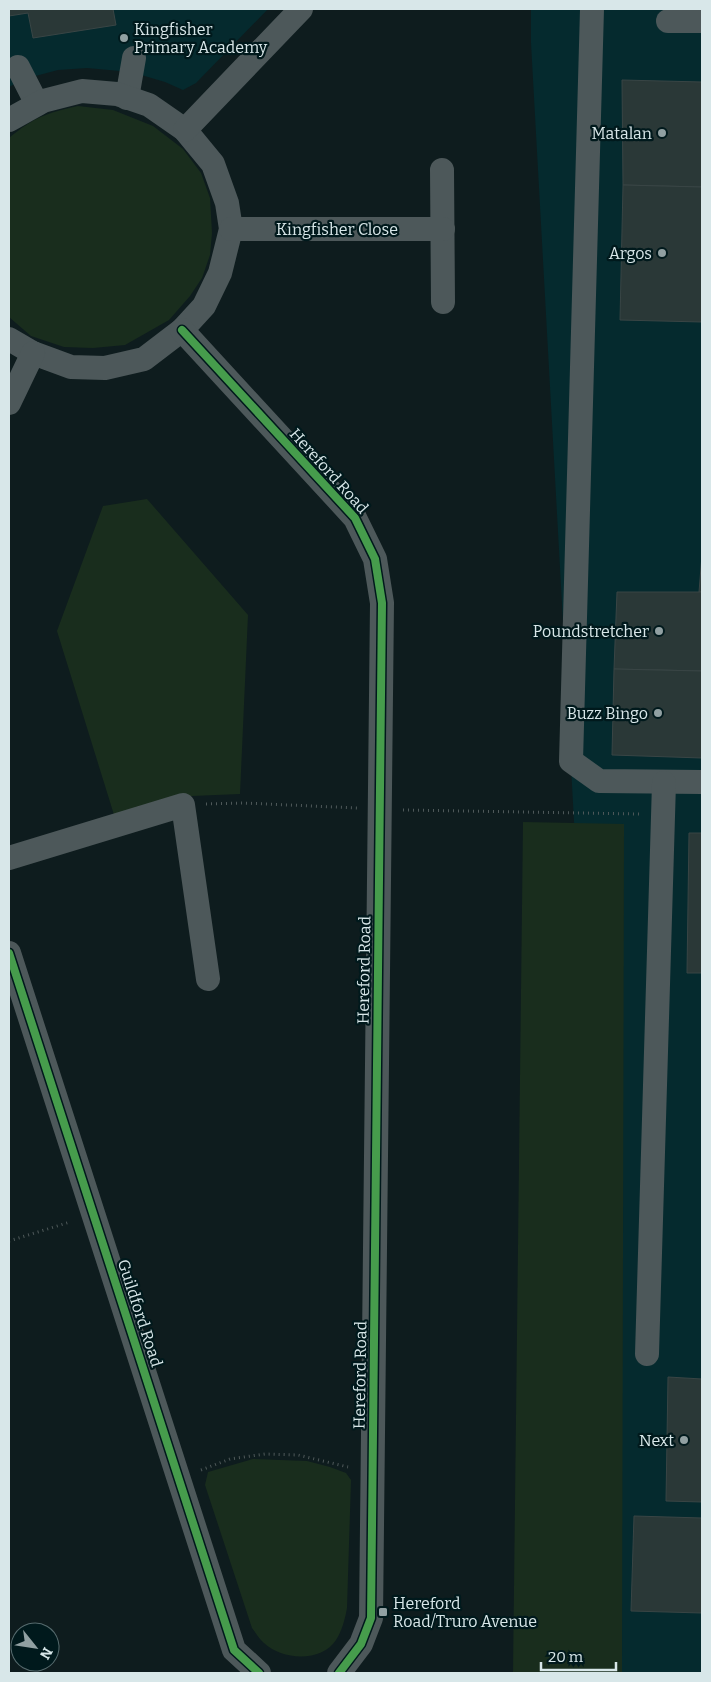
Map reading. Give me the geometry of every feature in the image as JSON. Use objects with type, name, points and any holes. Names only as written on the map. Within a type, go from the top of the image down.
[{"type":"street","points":[[185,130],[301,9]]},
{"type":"street","points":[[592,9],[571,761],[599,781],[702,782]]},
{"type":"street","points":[[668,21],[702,21]]},
{"type":"street","points":[[127,98],[134,58]]},
{"type":"street","points":[[18,67],[37,104]]},
{"type":"street","points":[[9,120],[43,100],[82,91],[117,94],[149,105],[185,130],[214,164],[227,203],[231,228],[220,273],[204,306],[182,330],[144,359],[105,368],[71,367],[33,353],[9,339]]},
{"type":"street","points":[[442,170],[443,302]]},
{"type":"street","name":"Kingfisher Close","points":[[231,228],[443,229]]},
{"type":"street","name":"Hereford Road","points":[[182,330],[355,518],[375,559],[382,603],[372,1618],[361,1644],[339,1673]]},
{"type":"street","points":[[9,403],[33,353]]},
{"type":"street","points":[[647,1354],[664,783]]},
{"type":"street","points":[[9,858],[183,805],[208,979]]},
{"type":"street","name":"Guildford Road","points":[[9,953],[234,1650],[259,1673]]},
{"type":"path","points":[[183,805],[243,803],[380,809],[663,814]]},
{"type":"path","points":[[9,1241],[93,1214]]},
{"type":"path","points":[[179,1479],[230,1459],[265,1454],[298,1455],[373,1472]]},
{"type":"shaded area","name":"Kingfisher Primary Academy","points":[[9,9],[268,9],[196,83],[183,90],[165,82],[131,72],[87,68],[58,70],[24,79],[9,87]]},
{"type":"shaded area","points":[[531,9],[702,9],[702,1673],[613,1673],[591,1129],[531,43]]},
{"type":"green space","points":[[78,106],[113,110],[153,126],[183,149],[201,173],[210,198],[212,233],[210,255],[202,278],[190,296],[169,320],[125,345],[93,348],[64,347],[31,336],[9,317],[9,138],[26,125],[41,117]]},
{"type":"green space","points":[[147,499],[248,615],[240,794],[192,796],[154,803],[115,818],[57,631],[103,506]]},
{"type":"green space","points":[[523,822],[624,824],[622,1673],[513,1673]]},
{"type":"green space","points":[[253,1459],[307,1461],[346,1473],[351,1480],[347,1608],[343,1625],[336,1640],[321,1653],[311,1656],[291,1656],[281,1653],[264,1643],[252,1628],[205,1485],[208,1472]]},
{"type":"building","points":[[9,9],[113,9],[116,25],[33,38],[28,13],[9,16]]},
{"type":"building","name":"Matalan","points":[[622,80],[702,82],[702,187],[623,185]]},
{"type":"building","name":"Argos","points":[[623,185],[702,187],[702,322],[620,320]]},
{"type":"building","points":[[702,555],[702,592],[699,592]]},
{"type":"building","name":"Poundstretcher","points":[[617,592],[702,592],[702,671],[614,669]]},
{"type":"building","name":"Buzz Bingo","points":[[614,669],[702,671],[702,758],[612,755]]},
{"type":"building","points":[[689,833],[702,833],[702,973],[687,973]]},
{"type":"building","name":"Next","points":[[668,1377],[702,1379],[702,1502],[666,1501]]},
{"type":"building","points":[[634,1516],[702,1518],[702,1613],[631,1611]]},
{"type":"cycle path","points":[[182,330],[355,518],[375,559],[382,603],[371,1618],[361,1644],[339,1673]]},
{"type":"cycle path","points":[[9,953],[234,1650],[259,1673]]},
{"type":"place","name":"Kingfisher Primary Academy","points":[[124,38]]},
{"type":"place","name":"Matalan","points":[[662,133]]},
{"type":"place","name":"Argos","points":[[662,253]]},
{"type":"place","name":"Poundstretcher","points":[[659,631]]},
{"type":"place","name":"Buzz Bingo","points":[[658,713]]},
{"type":"place","name":"Next","points":[[684,1440]]},
{"type":"place","name":"Hereford Road/Truro Avenue","points":[[383,1612]]}]
